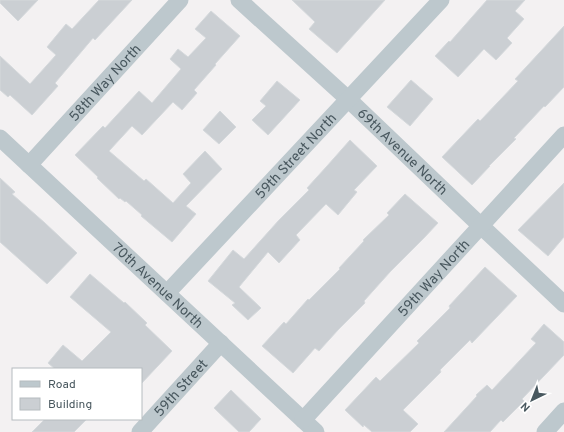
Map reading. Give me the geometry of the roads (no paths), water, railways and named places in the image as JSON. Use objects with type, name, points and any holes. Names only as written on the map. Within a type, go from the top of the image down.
[{"type":"street","name":"58th Way North","points":[[29,165],[180,0]]},
{"type":"street","name":"69th Avenue North","points":[[239,0],[348,99],[564,304]]},
{"type":"street","name":"59th Street North","points":[[167,293],[441,0]]},
{"type":"street","name":"59th Way North","points":[[303,420],[564,136]]},
{"type":"street","name":"70th Avenue North","points":[[0,138],[316,432]]},
{"type":"street","name":"59th Street","points":[[140,432],[221,343]]},
{"type":"street","points":[[545,432],[564,411]]}]
